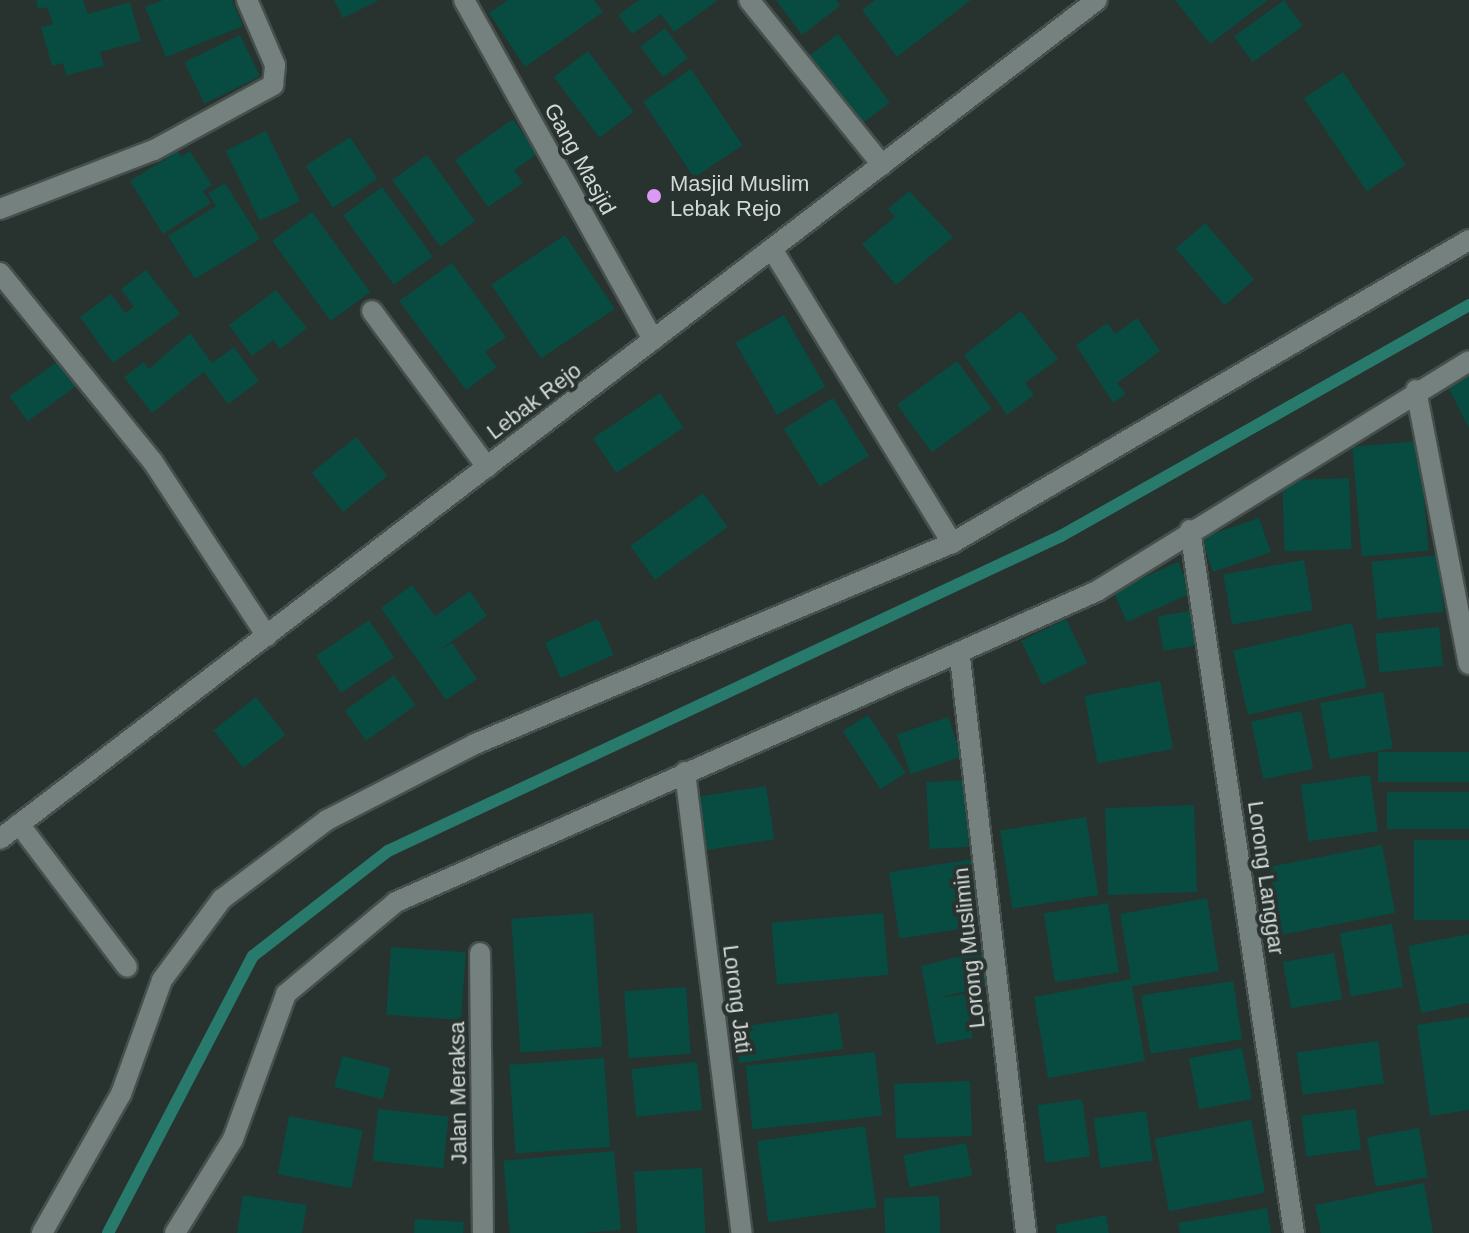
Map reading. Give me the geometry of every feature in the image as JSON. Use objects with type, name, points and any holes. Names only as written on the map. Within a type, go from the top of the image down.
[{"type":"street","points":[[0,209],[154,150],[266,91],[277,76],[247,0]]},
{"type":"street","name":"Gang Masjid","points":[[464,0],[653,340]]},
{"type":"street","points":[[749,0],[882,165]]},
{"type":"street","name":"Lebak Rejo","points":[[0,839],[1097,0]]},
{"type":"street","points":[[42,1233],[121,1094],[162,980],[222,899],[327,820],[475,744],[952,543],[1469,240]]},
{"type":"street","points":[[772,249],[952,543]]},
{"type":"street","points":[[0,273],[153,462],[267,636]]},
{"type":"street","points":[[372,311],[487,467]]},
{"type":"street","points":[[175,1233],[233,1139],[286,994],[396,902],[685,772],[960,657],[1097,591],[1416,390],[1469,361]]},
{"type":"street","points":[[1416,390],[1469,664]]},
{"type":"street","name":"Lorong Langgar","points":[[1190,530],[1294,1233]]},
{"type":"street","name":"Lorong Muslimin","points":[[960,657],[1026,1233]]},
{"type":"street","name":"Lorong Jati","points":[[685,772],[742,1233]]},
{"type":"street","points":[[19,824],[127,967]]},
{"type":"street","name":"Jalan Meraksa","points":[[480,953],[483,1233]]},
{"type":"building","points":[[36,0],[83,0],[88,14],[130,2],[141,41],[100,52],[104,66],[66,75],[63,63],[52,66],[41,27],[53,24],[47,7],[38,9]]},
{"type":"building","points":[[163,0],[232,0],[243,26],[166,57],[145,7]]},
{"type":"building","points":[[334,0],[379,0],[343,18]]},
{"type":"building","points":[[508,0],[594,0],[603,12],[525,67],[489,13]]},
{"type":"building","points":[[639,0],[718,0],[674,32],[661,14],[632,34],[618,15]]},
{"type":"building","points":[[776,0],[836,0],[840,6],[802,35]]},
{"type":"building","points":[[875,0],[971,0],[897,57],[862,10]]},
{"type":"building","points":[[1175,0],[1268,0],[1210,44]]},
{"type":"building","points":[[1284,0],[1303,26],[1253,62],[1234,36]]},
{"type":"building","points":[[665,28],[688,58],[663,77],[640,47]]},
{"type":"building","points":[[838,34],[890,103],[857,127],[805,59]]},
{"type":"building","points":[[240,35],[260,76],[204,104],[184,62]]},
{"type":"building","points":[[588,51],[634,112],[599,138],[554,77]]},
{"type":"building","points":[[691,69],[742,145],[694,178],[643,101]]},
{"type":"building","points":[[1343,72],[1406,165],[1367,191],[1304,98]]},
{"type":"building","points":[[513,119],[537,154],[514,170],[523,183],[488,207],[455,160]]},
{"type":"building","points":[[266,131],[300,201],[260,221],[226,151]]},
{"type":"building","points":[[350,137],[377,179],[333,208],[306,166]]},
{"type":"building","points":[[178,151],[181,157],[190,151],[212,185],[203,191],[211,203],[163,234],[130,181]]},
{"type":"building","points":[[427,155],[475,221],[440,247],[392,180]]},
{"type":"building","points":[[225,183],[260,239],[195,279],[168,236],[216,206],[208,193]]},
{"type":"building","points":[[382,187],[433,257],[394,285],[343,215]]},
{"type":"building","points":[[909,191],[953,237],[896,285],[862,244],[895,217],[888,209]]},
{"type":"building","points":[[312,212],[370,292],[331,321],[272,241]]},
{"type":"building","points":[[1205,223],[1254,280],[1225,305],[1176,249]]},
{"type":"building","points":[[565,235],[615,309],[541,359],[491,285]]},
{"type":"building","points":[[452,263],[506,337],[485,352],[497,367],[466,390],[399,301]]},
{"type":"building","points":[[146,270],[180,314],[113,363],[80,317],[111,294],[125,313],[134,307],[121,289]]},
{"type":"building","points":[[276,290],[307,328],[280,349],[273,340],[252,356],[229,325]]},
{"type":"building","points":[[1021,311],[1058,359],[1025,383],[1034,395],[1007,415],[964,355]]},
{"type":"building","points":[[784,315],[826,387],[777,415],[736,343]]},
{"type":"building","points":[[1137,318],[1160,351],[1117,383],[1126,394],[1113,403],[1076,345],[1107,323],[1115,334]]},
{"type":"building","points":[[190,333],[212,363],[234,347],[259,381],[228,404],[204,372],[152,413],[124,377],[144,362],[149,369]]},
{"type":"building","points":[[58,361],[76,386],[28,421],[9,396]]},
{"type":"building","points":[[957,361],[992,409],[932,452],[897,404]]},
{"type":"building","points":[[1469,376],[1469,428],[1448,387]]},
{"type":"building","points":[[660,393],[683,428],[616,473],[593,438]]},
{"type":"building","points":[[833,398],[869,456],[820,486],[784,429]]},
{"type":"building","points":[[356,437],[387,476],[343,512],[312,473]]},
{"type":"building","points":[[1419,441],[1429,551],[1362,556],[1352,447]]},
{"type":"building","points":[[1349,478],[1351,549],[1285,551],[1282,480]]},
{"type":"building","points":[[703,493],[728,527],[655,580],[630,546]]},
{"type":"building","points":[[1259,518],[1271,552],[1213,572],[1201,538]]},
{"type":"building","points":[[1438,555],[1444,612],[1377,619],[1371,562]]},
{"type":"building","points":[[1304,560],[1313,610],[1232,624],[1223,574]]},
{"type":"building","points":[[1178,562],[1192,593],[1127,622],[1113,591]]},
{"type":"building","points":[[412,585],[435,616],[470,591],[487,616],[438,651],[452,643],[477,679],[446,700],[381,608]]},
{"type":"building","points":[[1195,610],[1201,644],[1164,651],[1158,617]]},
{"type":"building","points":[[598,619],[614,655],[561,678],[545,643]]},
{"type":"building","points":[[1066,619],[1087,663],[1043,685],[1021,641]]},
{"type":"building","points":[[369,620],[394,657],[341,693],[316,656]]},
{"type":"building","points":[[1352,623],[1367,687],[1248,715],[1233,650]]},
{"type":"building","points":[[1439,627],[1443,666],[1379,672],[1375,634]]},
{"type":"building","points":[[394,675],[416,705],[366,741],[345,711]]},
{"type":"building","points":[[1160,681],[1173,749],[1098,763],[1084,696]]},
{"type":"building","points":[[1383,692],[1393,748],[1330,759],[1320,703]]},
{"type":"building","points":[[256,697],[286,735],[243,768],[213,730]]},
{"type":"building","points":[[1301,711],[1313,769],[1263,779],[1251,722]]},
{"type":"building","points":[[868,715],[906,773],[880,789],[843,731]]},
{"type":"building","points":[[948,717],[962,757],[911,774],[897,735]]},
{"type":"building","points":[[1378,752],[1469,752],[1469,782],[1378,782]]},
{"type":"building","points":[[1370,775],[1378,831],[1309,841],[1301,785]]},
{"type":"building","points":[[965,780],[969,847],[930,849],[926,782]]},
{"type":"building","points":[[766,786],[774,839],[703,851],[695,797]]},
{"type":"building","points":[[1387,792],[1469,792],[1469,829],[1387,829]]},
{"type":"building","points":[[1194,805],[1197,892],[1108,895],[1105,808]]},
{"type":"building","points":[[1086,817],[1098,895],[1012,909],[1000,831]]},
{"type":"building","points":[[1414,840],[1469,840],[1469,920],[1414,920]]},
{"type":"building","points":[[1382,845],[1395,913],[1282,935],[1269,867]]},
{"type":"building","points":[[973,859],[983,925],[900,938],[889,872]]},
{"type":"building","points":[[1207,898],[1219,971],[1132,986],[1145,1061],[1048,1078],[1034,997],[1131,979],[1120,914]]},
{"type":"building","points":[[1108,903],[1119,972],[1055,982],[1044,913]]},
{"type":"building","points":[[593,913],[602,1047],[521,1052],[511,919]]},
{"type":"building","points":[[883,913],[888,975],[777,985],[771,923]]},
{"type":"building","points":[[1392,924],[1403,987],[1351,996],[1340,933]]},
{"type":"building","points":[[1469,934],[1469,1003],[1421,1013],[1408,946]]},
{"type":"building","points":[[391,947],[466,952],[461,1020],[386,1015]]},
{"type":"building","points":[[985,950],[993,985],[936,998],[965,994],[973,1038],[936,1044],[921,966]]},
{"type":"building","points":[[1334,953],[1342,999],[1291,1008],[1283,962]]},
{"type":"building","points":[[1233,981],[1242,1039],[1150,1054],[1141,996]]},
{"type":"building","points":[[686,987],[691,1054],[629,1058],[624,991]]},
{"type":"building","points":[[838,1013],[843,1049],[739,1063],[734,1028]]},
{"type":"building","points":[[1469,1017],[1469,1110],[1430,1116],[1417,1025]]},
{"type":"building","points":[[1378,1041],[1384,1084],[1303,1095],[1297,1052]]},
{"type":"building","points":[[1242,1048],[1252,1099],[1199,1109],[1189,1058]]},
{"type":"building","points":[[875,1052],[882,1116],[752,1129],[746,1066]]},
{"type":"building","points":[[342,1056],[391,1068],[383,1099],[334,1087]]},
{"type":"building","points":[[604,1058],[610,1147],[515,1153],[509,1065]]},
{"type":"building","points":[[697,1062],[702,1110],[636,1117],[631,1069]]},
{"type":"building","points":[[970,1081],[972,1136],[896,1139],[894,1084]]},
{"type":"building","points":[[1082,1099],[1090,1156],[1046,1163],[1037,1105]]},
{"type":"building","points":[[378,1109],[449,1116],[443,1168],[373,1161]]},
{"type":"building","points":[[1356,1109],[1361,1150],[1306,1156],[1301,1116]]},
{"type":"building","points":[[1146,1111],[1153,1161],[1100,1168],[1094,1118]]},
{"type":"building","points":[[289,1116],[363,1130],[351,1188],[278,1174]]},
{"type":"building","points":[[1251,1120],[1265,1193],[1169,1211],[1155,1139]]},
{"type":"building","points":[[865,1126],[876,1207],[768,1222],[757,1141]]},
{"type":"building","points":[[1419,1128],[1428,1177],[1375,1186],[1367,1137]]},
{"type":"building","points":[[966,1143],[972,1175],[909,1188],[903,1155]]},
{"type":"building","points":[[614,1151],[621,1230],[510,1233],[503,1161]]},
{"type":"building","points":[[702,1168],[705,1233],[637,1233],[634,1172]]},
{"type":"building","points":[[1424,1183],[1433,1233],[1321,1233],[1315,1205]]},
{"type":"building","points":[[243,1195],[307,1205],[302,1233],[237,1233]]},
{"type":"building","points":[[939,1196],[940,1233],[885,1233],[884,1198]]},
{"type":"building","points":[[1267,1208],[1271,1233],[1180,1233],[1178,1223]]},
{"type":"building","points":[[1106,1215],[1109,1233],[1057,1233],[1056,1225]]},
{"type":"building","points":[[415,1219],[464,1222],[463,1233],[414,1233]]},
{"type":"waterway","points":[[108,1233],[253,956],[388,851],[1061,536],[1469,305]]},
{"type":"place","name":"Masjid Muslim Lebak Rejo","points":[[654,196]]}]
